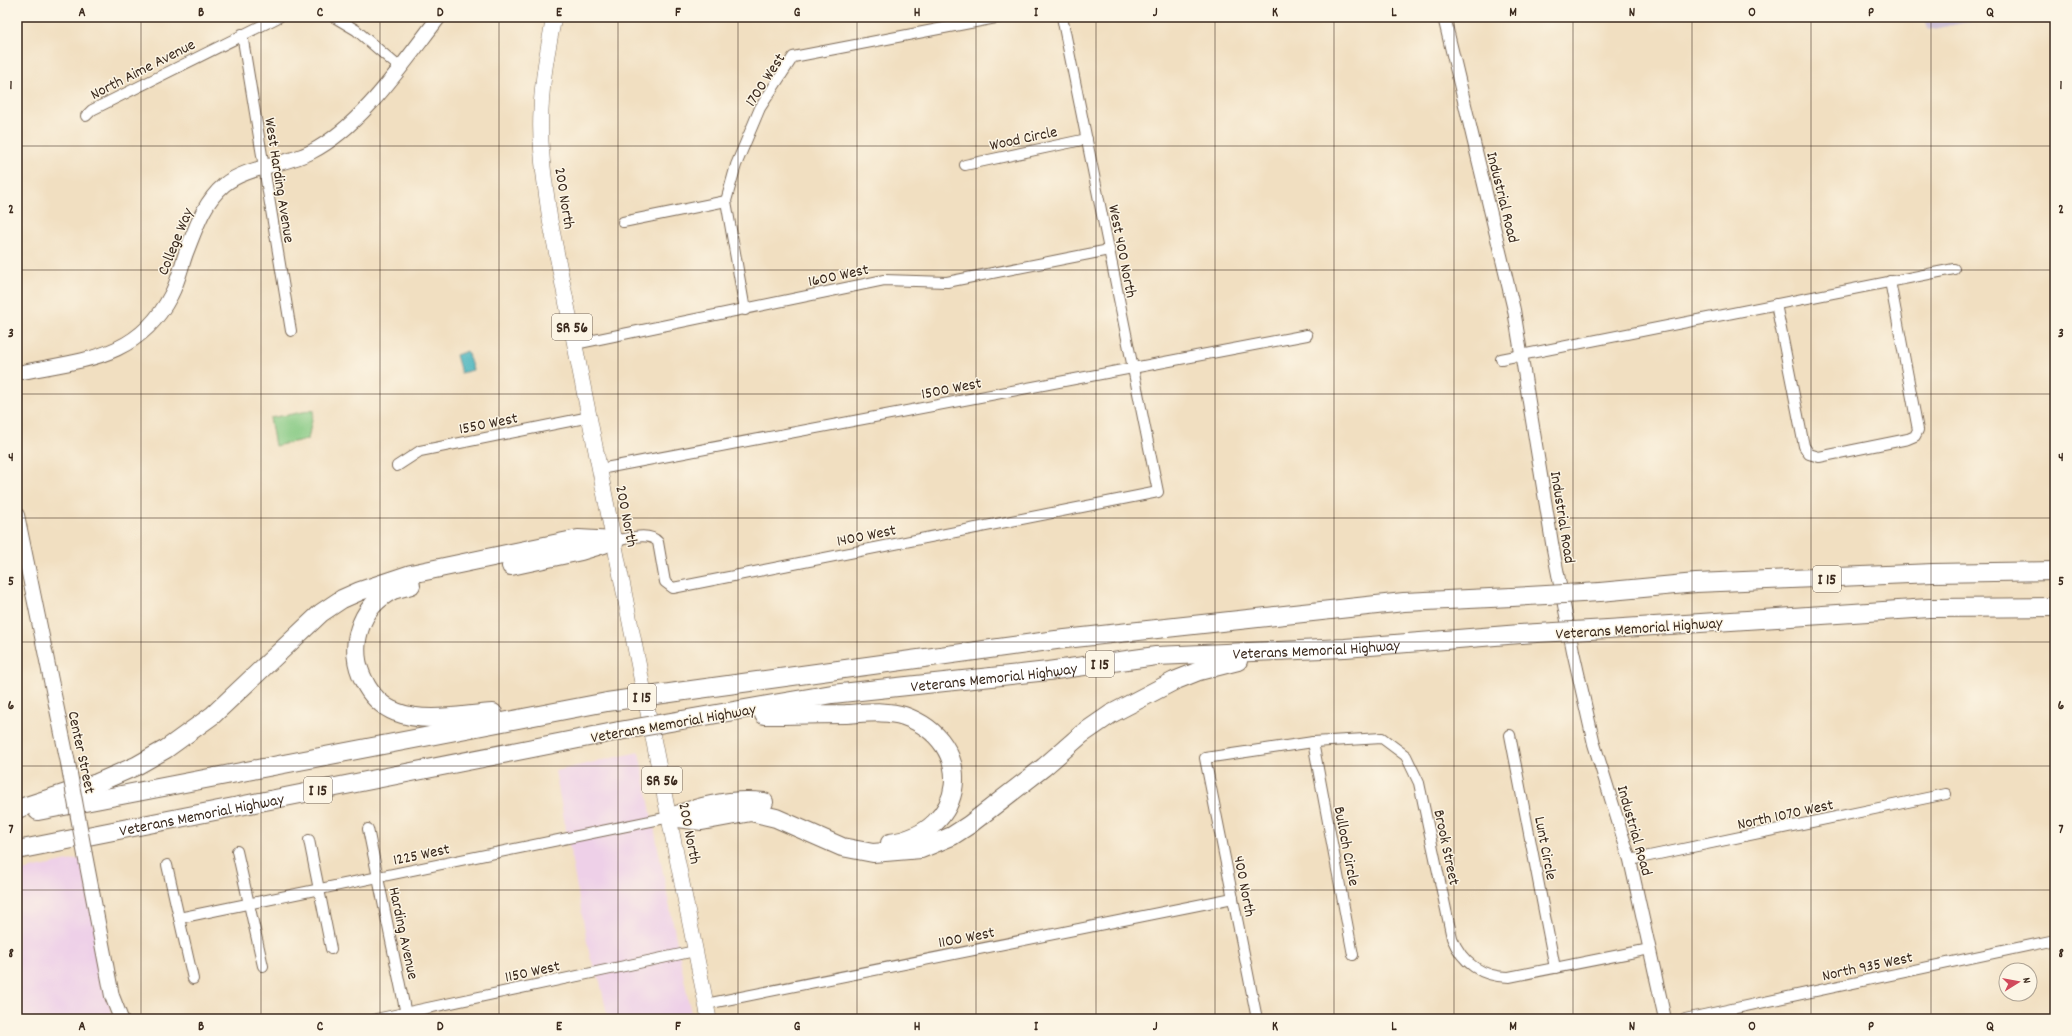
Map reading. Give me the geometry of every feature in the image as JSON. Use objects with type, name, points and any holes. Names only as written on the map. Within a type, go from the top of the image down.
[{"type":"highway","points":[[17,809],[97,783],[136,766],[166,749],[213,715],[321,613],[342,599],[360,591],[411,574],[578,538],[615,540]]},
{"type":"highway","points":[[578,706],[422,718],[405,715],[385,706],[367,687],[359,672],[356,656],[356,639],[359,628],[369,612],[393,590],[414,584],[581,551],[615,540]]},
{"type":"highway","name":"Veterans Memorial Highway","points":[[17,815],[578,706],[1056,640],[1404,602],[1512,598],[1696,583],[1933,573],[2055,571]]},
{"type":"highway","name":"Veterans Memorial Highway","points":[[17,850],[619,731],[832,694],[1048,671],[1156,656],[1345,648],[1520,634],[1929,608],[2055,607]]},
{"type":"highway","points":[[670,817],[702,821],[751,812],[776,818],[842,847],[872,853],[921,849],[952,836],[969,825],[1044,767],[1082,734],[1111,714],[1174,681],[1225,663],[1267,655],[1345,648]]},
{"type":"highway","points":[[670,817],[693,808],[748,800],[778,807],[846,838],[876,844],[907,840],[920,834],[933,826],[950,801],[954,775],[952,761],[944,746],[935,735],[925,727],[903,715],[883,713],[710,716]]},
{"type":"main road","name":"College Way","points":[[17,373],[100,357],[126,346],[147,330],[161,312],[171,294],[198,221],[210,200],[225,184],[244,175],[286,162],[311,152],[335,137],[358,117],[439,17]]},
{"type":"main road","name":"200 North","points":[[554,17],[545,70],[541,111],[541,151],[543,175],[550,220],[615,540],[709,1019]]},
{"type":"main road","name":"Center Street","points":[[17,515],[68,763],[112,996],[121,1019]]},
{"type":"main road","name":"Center Street","points":[[110,1019],[112,996]]},
{"type":"street","name":"North Aime Avenue","points":[[86,116],[92,110],[242,34],[279,17]]},
{"type":"street","points":[[334,17],[356,30],[400,67]]},
{"type":"street","name":"1700 West","points":[[745,310],[726,201],[736,164],[760,108],[793,57],[1001,17]]},
{"type":"street","name":"West 400 North","points":[[1062,17],[1158,492]]},
{"type":"street","name":"Industrial Road","points":[[1444,17],[1506,276],[1522,354],[1552,549],[1574,659],[1594,744],[1630,860],[1665,1019]]},
{"type":"street","name":"West Harding Avenue","points":[[242,34],[291,331]]},
{"type":"street","name":"Wood Circle","points":[[965,165],[1087,139]]},
{"type":"street","points":[[623,222],[726,201]]},
{"type":"street","name":"1600 West","points":[[575,344],[884,280],[947,282],[1109,250]]},
{"type":"street","points":[[1501,358],[1954,269]]},
{"type":"street","points":[[1776,304],[1805,449],[1809,454],[1815,457],[1912,438],[1918,430],[1890,281]]},
{"type":"street","name":"1500 West","points":[[600,469],[1307,335]]},
{"type":"street","name":"1550 West","points":[[396,466],[420,451],[590,417]]},
{"type":"street","name":"1400 West","points":[[615,540],[648,536],[654,538],[658,542],[665,582],[673,588],[1158,492]]},
{"type":"street","name":"Lunt Circle","points":[[1510,735],[1555,968]]},
{"type":"street","name":"Brook Street","points":[[1205,758],[1313,742],[1382,738],[1406,756],[1419,783],[1452,938],[1465,960],[1484,973],[1500,977],[1517,976],[1650,950]]},
{"type":"street","name":"Bulloch Circle","points":[[1313,742],[1353,955]]},
{"type":"street","name":"400 North","points":[[1205,758],[1257,1019]]},
{"type":"street","name":"North 1070 West","points":[[1630,860],[1946,794]]},
{"type":"street","name":"1225 West","points":[[179,918],[670,817]]},
{"type":"street","name":"Harding Avenue","points":[[368,829],[406,1016]]},
{"type":"street","points":[[309,840],[331,949]]},
{"type":"street","points":[[237,851],[263,966]]},
{"type":"street","points":[[167,865],[193,979]]},
{"type":"street","name":"1100 West","points":[[706,1004],[1233,898]]},
{"type":"street","name":"North 935 West","points":[[1685,1019],[2055,940]]},
{"type":"street","name":"1150 West","points":[[376,1019],[406,1016],[695,951]]},
{"type":"shaded area","points":[[1925,17],[1994,17],[1928,30]]},
{"type":"shaded area","points":[[639,752],[692,1019],[608,1019],[600,981],[590,957],[555,771]]},
{"type":"shaded area","points":[[82,858],[113,1019],[17,1019],[17,872]]},
{"type":"green space","points":[[314,410],[308,439],[275,446],[270,418]]},
{"type":"water","points":[[467,351],[473,370],[461,373],[456,355]]}]
